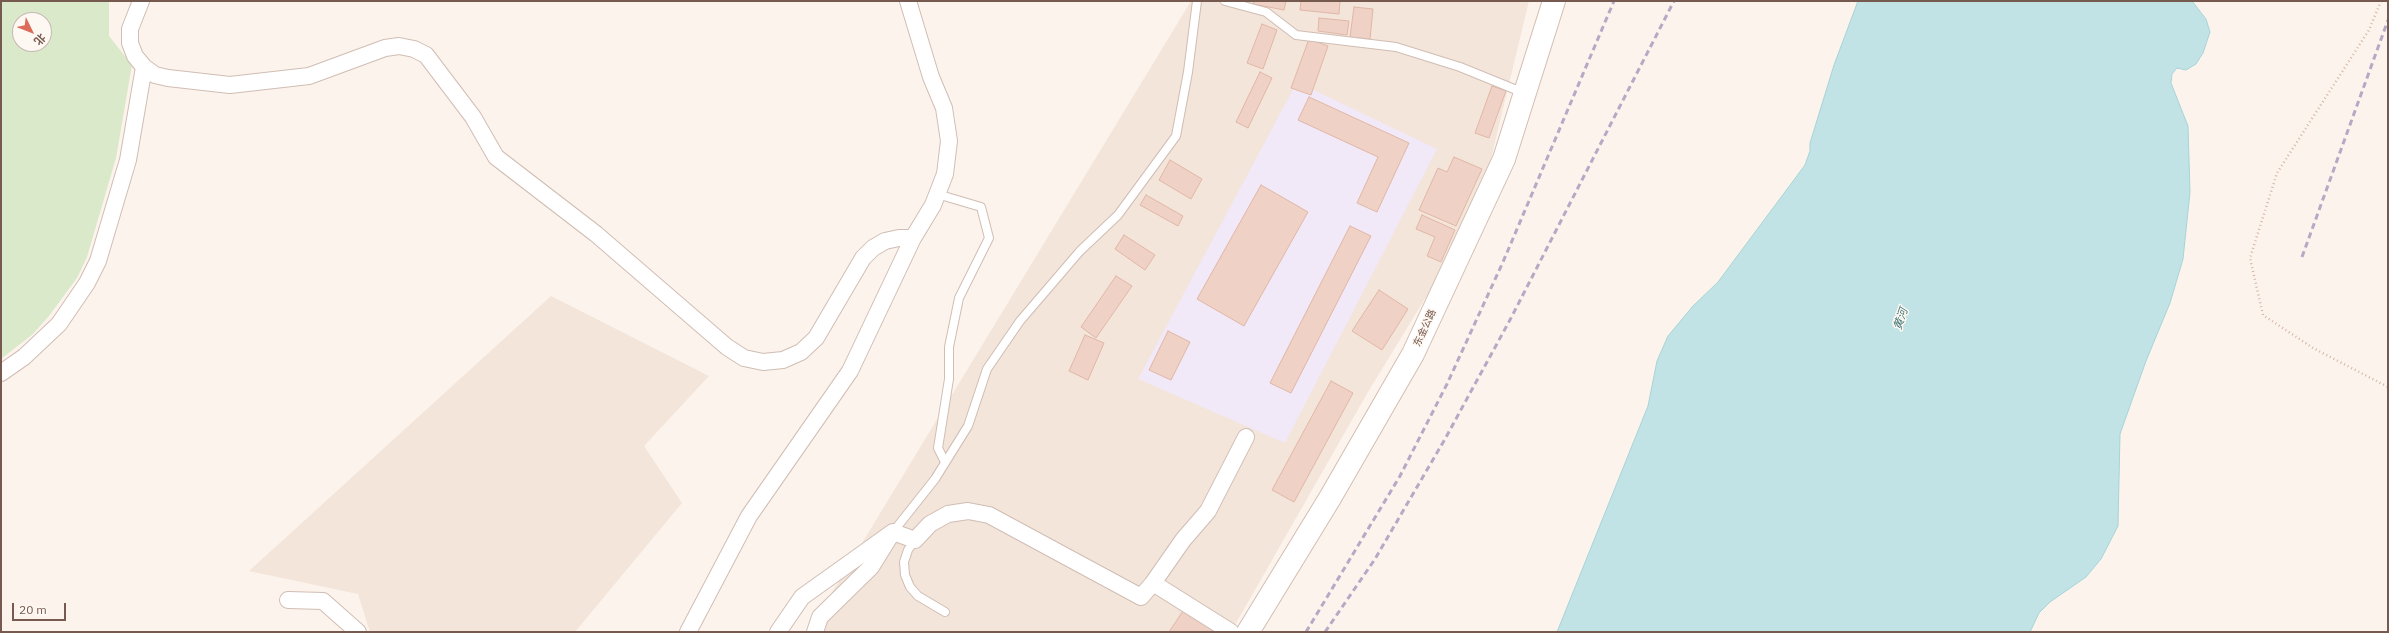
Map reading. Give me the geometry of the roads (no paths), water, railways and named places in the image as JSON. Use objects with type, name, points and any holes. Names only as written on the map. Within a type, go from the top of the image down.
[{"type":"main road","name":"东金公路","points":[[1248,632],[1330,498],[1413,354],[1504,159],[1554,1]]},
{"type":"street","points":[[141,1],[130,29],[130,43],[135,56],[144,67],[155,75],[168,78],[230,84],[309,76],[385,48],[399,46],[414,49],[426,55],[473,117],[496,157],[596,234],[727,347],[744,358],[763,362],[783,360],[801,352],[816,338],[863,258],[873,248],[885,241],[899,238],[913,238]]},
{"type":"street","points":[[688,632],[749,516],[850,371],[913,238],[938,194],[945,174],[948,134],[944,108],[931,78],[908,1]]},
{"type":"street","points":[[1,373],[24,357],[58,324],[87,283],[98,261],[128,160],[144,67]]},
{"type":"street","points":[[893,532],[915,540],[930,524],[948,514],[968,511],[989,515],[1142,597],[1183,540],[1208,511],[1246,437]]},
{"type":"street","points":[[778,632],[802,597],[893,532]]},
{"type":"street","points":[[815,632],[820,617],[870,567],[893,532]]},
{"type":"street","points":[[1153,583],[1231,632]]},
{"type":"street","points":[[288,600],[323,601],[358,632]]},
{"type":"lane","points":[[893,532],[935,479],[968,426],[987,369],[1016,327],[1080,251],[1118,215],[1176,136],[1188,72],[1197,1]]},
{"type":"lane","points":[[1225,1],[1266,12],[1296,35],[1396,47],[1460,67],[1525,93]]},
{"type":"lane","points":[[938,194],[981,207],[989,238],[959,298],[949,347],[949,379],[938,448],[946,462]]},
{"type":"lane","points":[[915,540],[908,550],[904,562],[905,575],[910,587],[918,596],[945,612]]},
{"type":"water","name":"黄河","points":[[1858,1],[2192,1],[2206,19],[2210,32],[2203,53],[2196,64],[2186,70],[2177,68],[2172,74],[2171,83],[2188,126],[2190,192],[2183,259],[2170,303],[2146,361],[2120,434],[2118,526],[2101,559],[2086,577],[2050,602],[2039,613],[2030,632],[1557,632],[1648,406],[1657,361],[1668,336],[1693,306],[1718,282],[1805,165],[1810,151],[1810,143],[1834,65]]},
{"type":"railway","points":[[1306,632],[1400,476],[1447,384],[1503,262],[1614,1]]},
{"type":"railway","points":[[1325,632],[1375,559],[1445,439],[1511,318],[1674,1]]},
{"type":"railway","points":[[2302,257],[2388,20]]}]
